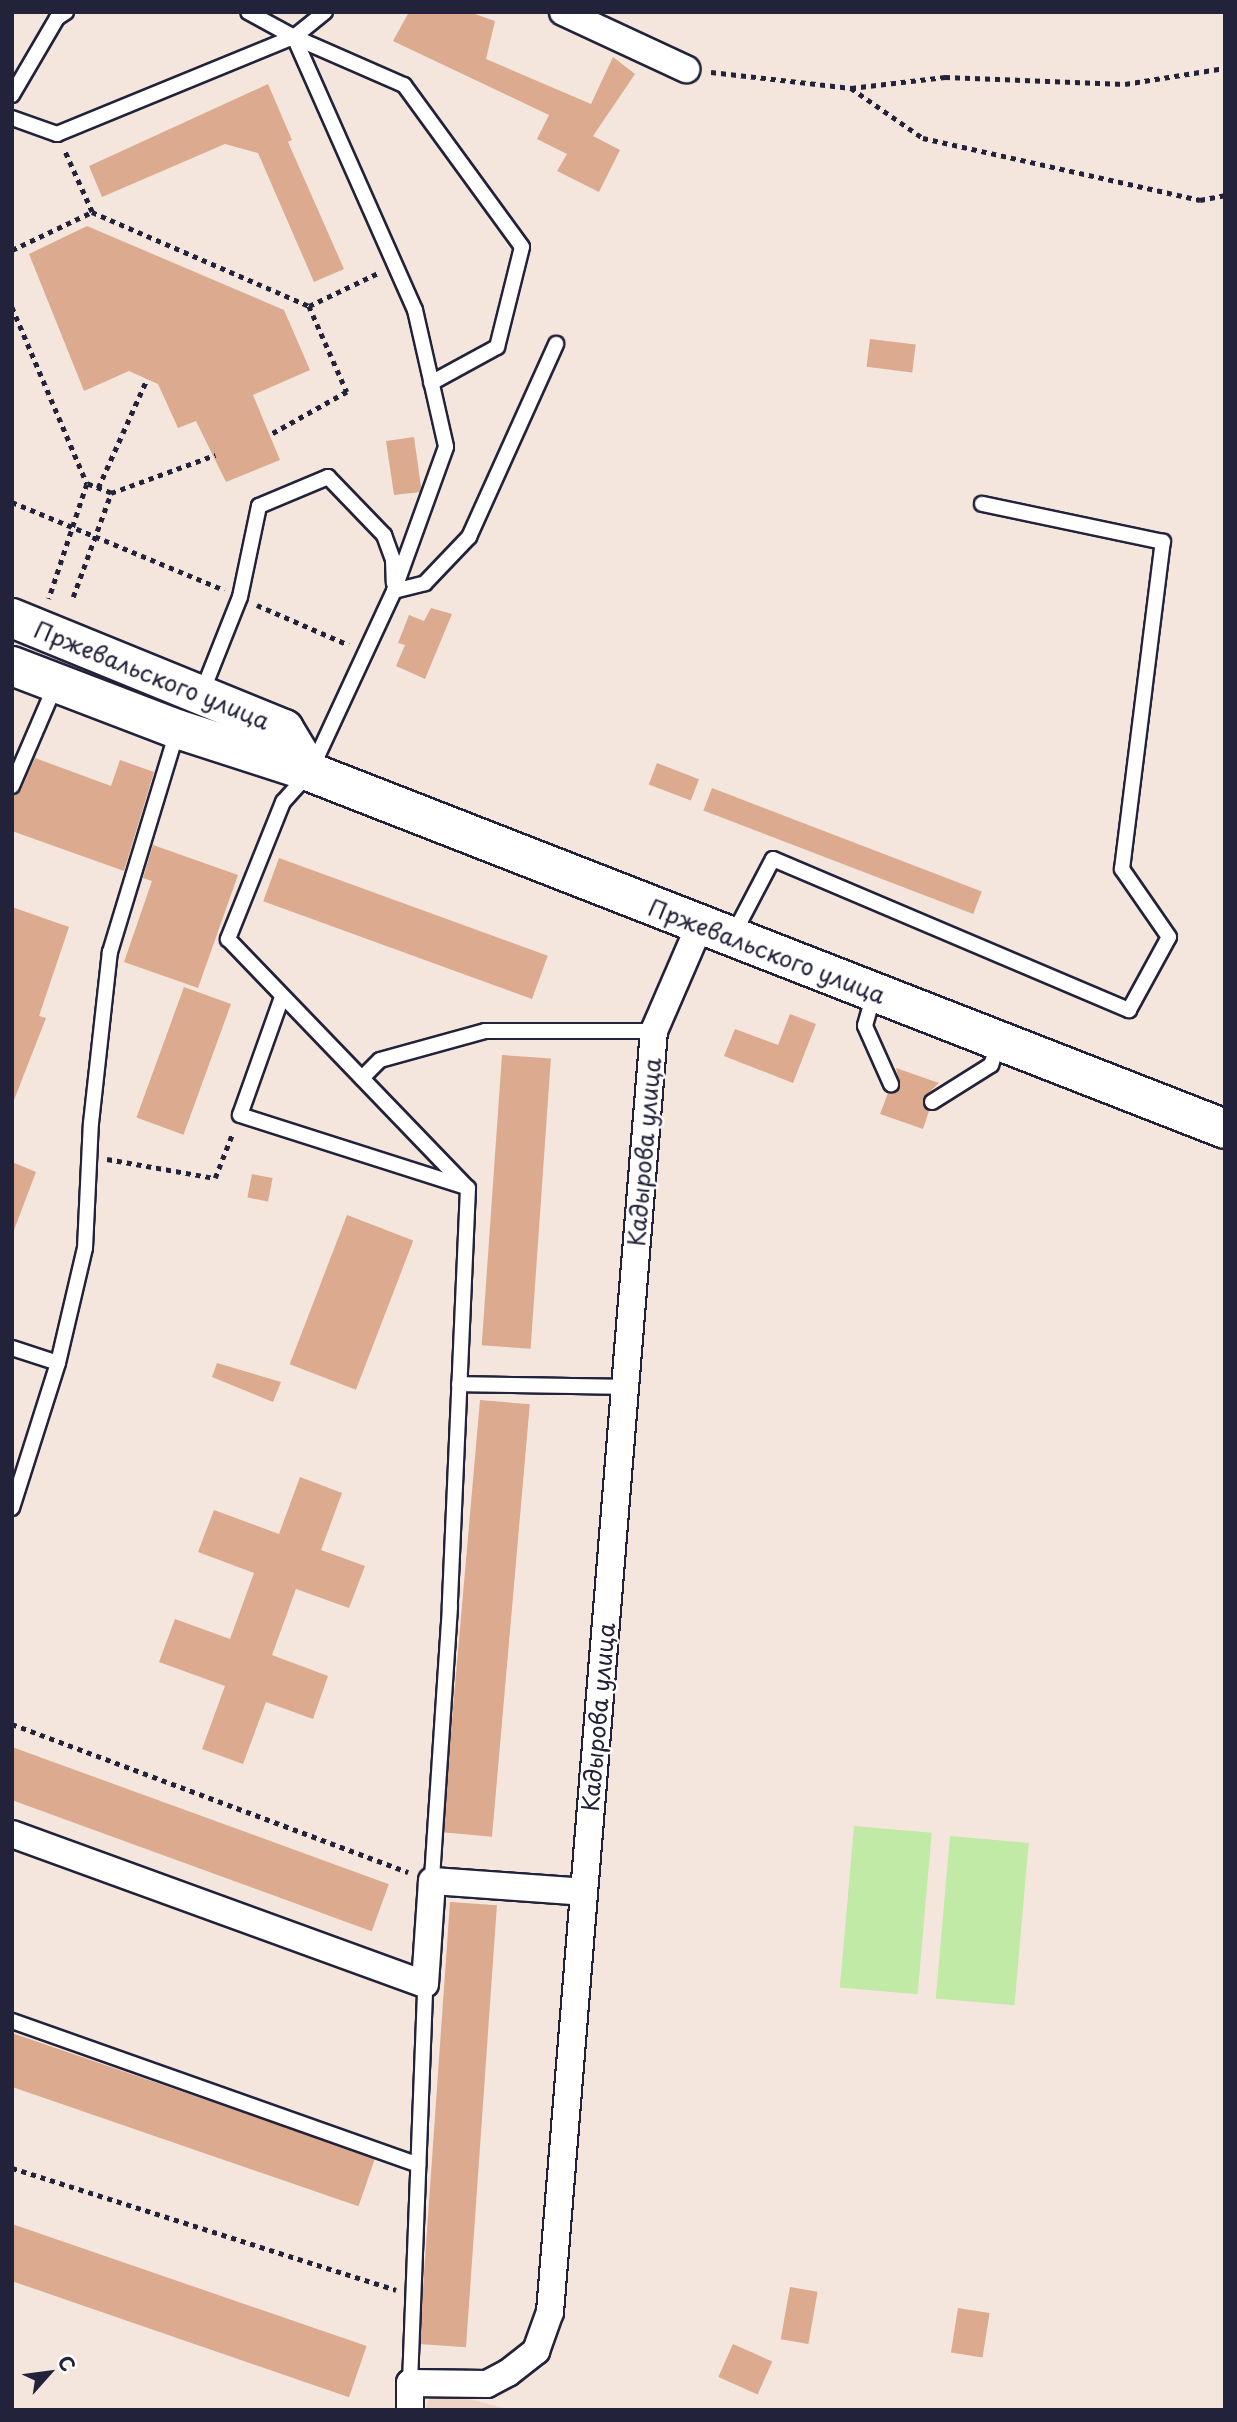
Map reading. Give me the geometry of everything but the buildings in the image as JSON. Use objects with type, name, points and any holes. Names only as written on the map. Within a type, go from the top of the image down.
[{"type":"main road","name":"Пржевальского улица","points":[[12,618],[284,729],[310,772]]},
{"type":"main road","name":"Пржевальского улица","points":[[12,666],[177,729],[310,772],[715,933],[874,991],[1225,1129]]},
{"type":"street","points":[[563,12],[685,69]]},
{"type":"street","name":"Кадырова улица","points":[[410,2383],[487,2384],[529,2357],[545,2334],[654,1031],[715,933]]},
{"type":"street","points":[[12,1834],[425,1984],[432,1881],[584,1892]]},
{"type":"street","points":[[410,2383],[410,2410]]},
{"type":"lane","points":[[12,95],[57,18],[66,12]]},
{"type":"lane","points":[[248,12],[294,37],[404,85],[522,247],[497,346],[431,383]]},
{"type":"lane","points":[[12,118],[57,134],[294,37],[325,12]]},
{"type":"lane","points":[[294,37],[415,310],[446,447],[394,592],[310,772],[283,802],[228,939],[468,1188],[450,1607],[432,1881]]},
{"type":"lane","points":[[394,592],[425,583],[469,537],[556,344]]},
{"type":"lane","points":[[201,695],[240,597],[260,506],[328,477],[384,535],[393,560],[394,592]]},
{"type":"lane","points":[[715,933],[773,859],[1129,1010],[1169,937],[1122,869],[1163,542],[982,504]]},
{"type":"lane","points":[[12,786],[56,684]]},
{"type":"lane","points":[[12,1508],[58,1363],[85,1248],[89,1156],[110,952],[177,729]]},
{"type":"lane","points":[[874,991],[865,1026],[891,1084]]},
{"type":"lane","points":[[282,996],[240,1115],[468,1188]]},
{"type":"lane","points":[[362,1078],[380,1060],[485,1031],[654,1031]]},
{"type":"lane","points":[[932,1102],[991,1065],[999,1041]]},
{"type":"lane","points":[[12,1348],[58,1363]]},
{"type":"lane","points":[[459,1384],[625,1387]]},
{"type":"lane","points":[[410,2383],[425,1984]]},
{"type":"lane","points":[[12,2021],[418,2165]]},
{"type":"path","points":[[685,69],[851,88],[945,77],[1125,84],[1225,68]]},
{"type":"path","points":[[851,88],[923,138],[1200,200],[1225,195]]},
{"type":"path","points":[[57,134],[92,212],[309,306],[347,393],[270,435]]},
{"type":"path","points":[[12,250],[92,212]]},
{"type":"path","points":[[309,306],[394,265]]},
{"type":"path","points":[[12,307],[87,484],[53,591]]},
{"type":"path","points":[[98,488],[147,379]]},
{"type":"path","points":[[87,484],[111,493],[215,455]]},
{"type":"path","points":[[73,597],[111,493]]},
{"type":"path","points":[[12,502],[214,586]]},
{"type":"path","points":[[240,597],[366,652]]},
{"type":"path","points":[[89,1156],[215,1178],[240,1115]]},
{"type":"path","points":[[12,1724],[432,1881]]},
{"type":"path","points":[[12,2168],[414,2295]]},
{"type":"shaded area","points":[[432,2389],[511,2410],[425,2410]]},
{"type":"green space","points":[[854,1826],[932,1833],[918,1994],[840,1987]]},
{"type":"green space","points":[[950,1836],[1029,1843],[1014,2005],[936,1998]]}]
